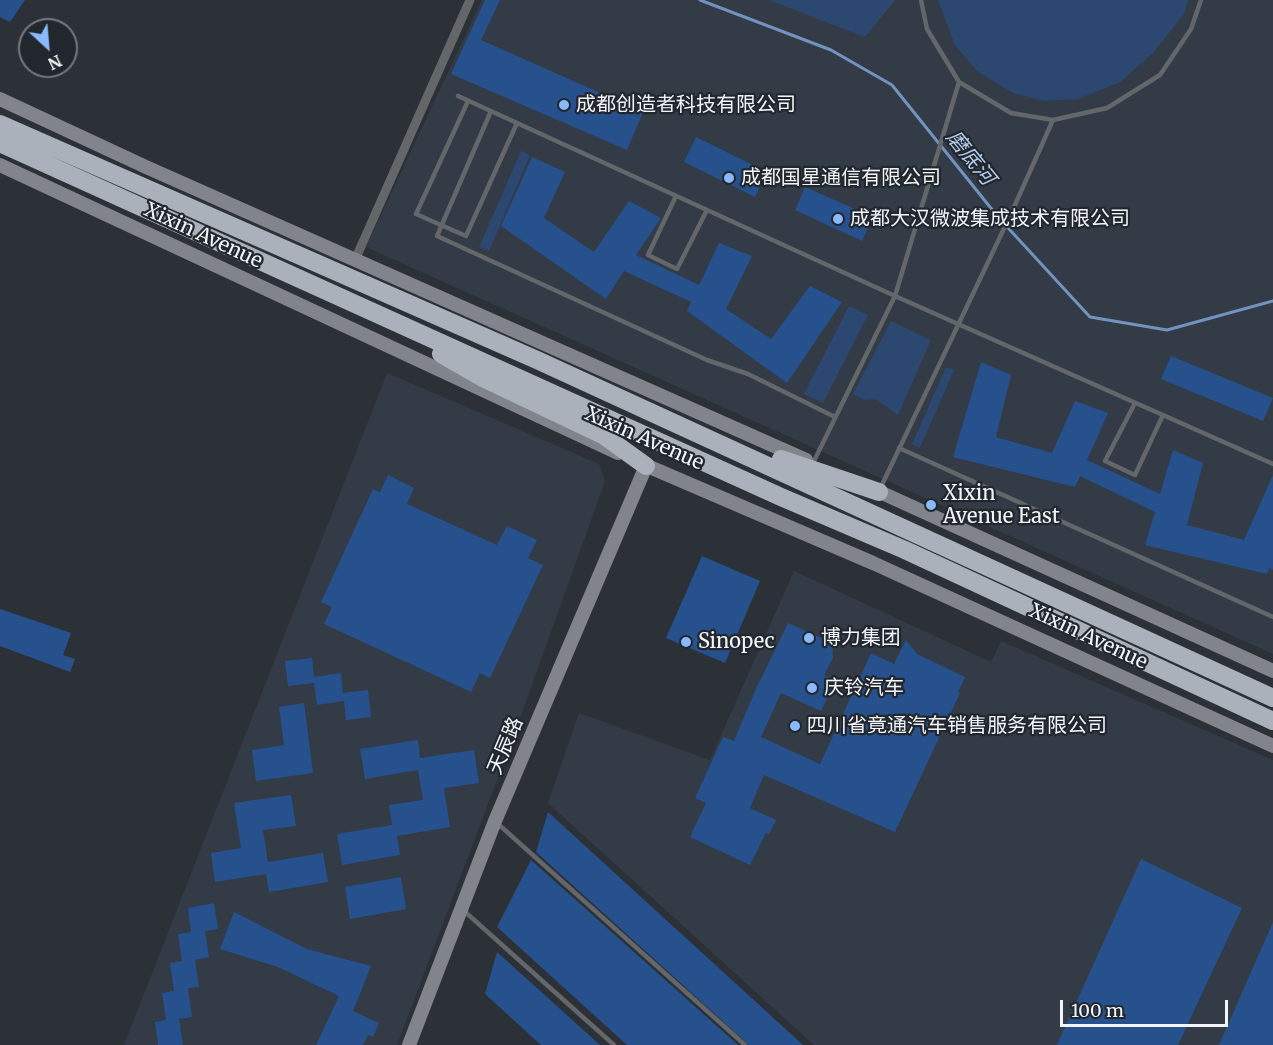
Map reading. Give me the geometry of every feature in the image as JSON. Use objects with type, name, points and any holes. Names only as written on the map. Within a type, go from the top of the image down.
[{"type":"highway","name":"Xixin Avenue","points":[[0,124],[537,360],[1273,698]]},
{"type":"highway","name":"Xixin Avenue","points":[[0,143],[781,497],[905,550],[1273,721]]},
{"type":"highway","points":[[332,294],[481,377],[603,435],[646,465]]},
{"type":"highway","points":[[537,360],[662,407],[795,465],[879,492]]},
{"type":"main road","name":"Xixin Avenue","points":[[0,99],[146,167],[879,492],[1273,671]]},
{"type":"main road","name":"Xixin Avenue","points":[[0,165],[646,465],[873,563],[1273,746]]},
{"type":"main road","name":"天辰路","points":[[410,1045],[495,821],[646,465]]},
{"type":"street","points":[[355,260],[470,0]]},
{"type":"lane","points":[[921,0],[927,29],[959,82],[1011,113],[1053,120],[1107,108],[1160,75],[1191,29],[1201,0]]},
{"type":"lane","points":[[813,463],[895,296],[959,82]]},
{"type":"lane","points":[[458,96],[957,324],[1273,464]]},
{"type":"lane","points":[[468,100],[416,214],[466,236],[518,123]]},
{"type":"lane","points":[[491,111],[437,236],[707,360],[748,374],[836,417]]},
{"type":"lane","points":[[879,492],[1053,120]]},
{"type":"lane","points":[[676,196],[648,255],[677,269],[707,210]]},
{"type":"lane","points":[[1135,403],[1105,460],[1135,475],[1163,416]]},
{"type":"lane","points":[[899,448],[1273,616]]},
{"type":"lane","points":[[495,821],[745,1045]]},
{"type":"lane","points":[[461,908],[614,1045]]},
{"type":"shaded area","points":[[482,0],[1273,0],[1273,654],[366,247]]},
{"type":"shaded area","points":[[769,0],[895,0],[865,37]]},
{"type":"shaded area","points":[[938,0],[1188,0],[1184,14],[1152,54],[1120,82],[1078,99],[1044,101],[1013,93],[977,71],[955,45]]},
{"type":"shaded area","points":[[521,151],[530,155],[489,251],[479,247]]},
{"type":"shaded area","points":[[849,306],[868,315],[823,403],[804,394]]},
{"type":"shaded area","points":[[891,321],[931,340],[898,415],[876,399],[864,400],[853,394]]},
{"type":"shaded area","points":[[946,367],[954,370],[920,448],[912,444]]},
{"type":"shaded area","points":[[387,373],[599,464],[605,481],[513,738],[397,1045],[124,1045]]},
{"type":"shaded area","points":[[794,571],[991,662],[1001,641],[1273,760],[1273,1045],[814,1045],[548,803],[579,713],[710,760]]},
{"type":"building","points":[[0,0],[25,0],[10,22],[0,17]]},
{"type":"building","points":[[485,0],[500,0],[481,40],[643,112],[627,150],[451,74]]},
{"type":"building","points":[[696,137],[767,172],[755,197],[684,162]]},
{"type":"building","points":[[532,157],[565,172],[544,218],[594,252],[629,201],[661,218],[636,255],[699,285],[719,243],[752,256],[726,309],[771,339],[810,286],[842,302],[787,383],[687,311],[691,302],[624,271],[606,299],[501,226]]},
{"type":"building","points":[[805,187],[873,217],[862,241],[795,210]]},
{"type":"building","points":[[1171,356],[1273,398],[1263,421],[1161,379]]},
{"type":"building","points":[[981,362],[1011,375],[996,437],[1052,453],[1075,401],[1108,413],[1087,460],[1160,494],[1173,450],[1203,463],[1187,525],[1244,540],[1273,475],[1273,570],[1269,568],[1267,574],[1145,545],[1155,512],[1080,476],[1075,487],[953,457]]},
{"type":"building","points":[[388,475],[414,488],[407,504],[497,545],[507,526],[537,540],[528,558],[543,565],[490,678],[480,673],[471,692],[324,624],[332,607],[321,602],[373,489],[380,492]]},
{"type":"building","points":[[702,556],[760,581],[725,663],[666,638]]},
{"type":"building","points":[[0,609],[71,633],[63,655],[75,659],[70,672],[0,646]]},
{"type":"building","points":[[788,623],[832,643],[833,658],[824,675],[836,680],[821,711],[781,693],[761,737],[820,764],[871,653],[894,664],[906,640],[917,654],[965,677],[958,692],[960,693],[895,832],[764,775],[750,808],[776,820],[769,834],[766,833],[750,865],[690,837],[706,803],[695,798],[723,737],[734,741]]},
{"type":"building","points":[[312,658],[314,677],[341,673],[343,693],[368,690],[371,717],[346,720],[344,701],[317,705],[314,683],[288,686],[285,661]]},
{"type":"building","points":[[304,703],[313,773],[256,781],[252,750],[284,745],[279,707]]},
{"type":"building","points":[[418,740],[420,758],[474,750],[479,783],[444,788],[450,827],[397,836],[400,855],[342,865],[337,834],[392,825],[389,805],[423,800],[418,770],[365,779],[360,749]]},
{"type":"building","points":[[291,795],[296,826],[263,830],[268,862],[323,853],[328,882],[269,892],[266,874],[215,882],[211,853],[241,848],[234,803]]},
{"type":"building","points":[[548,812],[803,1045],[749,1045],[536,852]]},
{"type":"building","points":[[1141,859],[1242,908],[1178,1045],[1057,1045]]},
{"type":"building","points":[[531,860],[738,1045],[627,1045],[497,927]]},
{"type":"building","points":[[401,877],[406,909],[350,919],[345,887]]},
{"type":"building","points":[[214,903],[218,929],[205,931],[209,957],[195,960],[199,987],[188,988],[192,1017],[179,1019],[183,1045],[158,1045],[155,1022],[166,1020],[162,993],[174,991],[170,963],[182,961],[178,934],[191,932],[188,908]]},
{"type":"building","points":[[234,912],[307,949],[371,966],[353,1011],[379,1023],[373,1037],[368,1035],[363,1045],[316,1045],[339,996],[278,967],[220,949]]},
{"type":"building","points":[[1273,922],[1273,1045],[1219,1045]]},
{"type":"building","points":[[497,952],[600,1045],[541,1045],[485,994]]},
{"type":"waterway","name":"磨底河","points":[[700,0],[831,50],[892,85],[998,217],[1090,317],[1167,330],[1273,301]]},
{"type":"place","name":"成都创造者科技有限公司","points":[[564,105]]},
{"type":"place","name":"成都国星通信有限公司","points":[[729,178]]},
{"type":"place","name":"成都大汉微波集成技术有限公司","points":[[838,219]]},
{"type":"place","name":"Xixin Avenue East","points":[[931,505]]},
{"type":"place","name":"博力集团","points":[[809,638]]},
{"type":"place","name":"Sinopec","points":[[686,642]]},
{"type":"place","name":"庆铃汽车","points":[[812,688]]},
{"type":"place","name":"四川省竟通汽车销售服务有限公司","points":[[795,726]]}]
